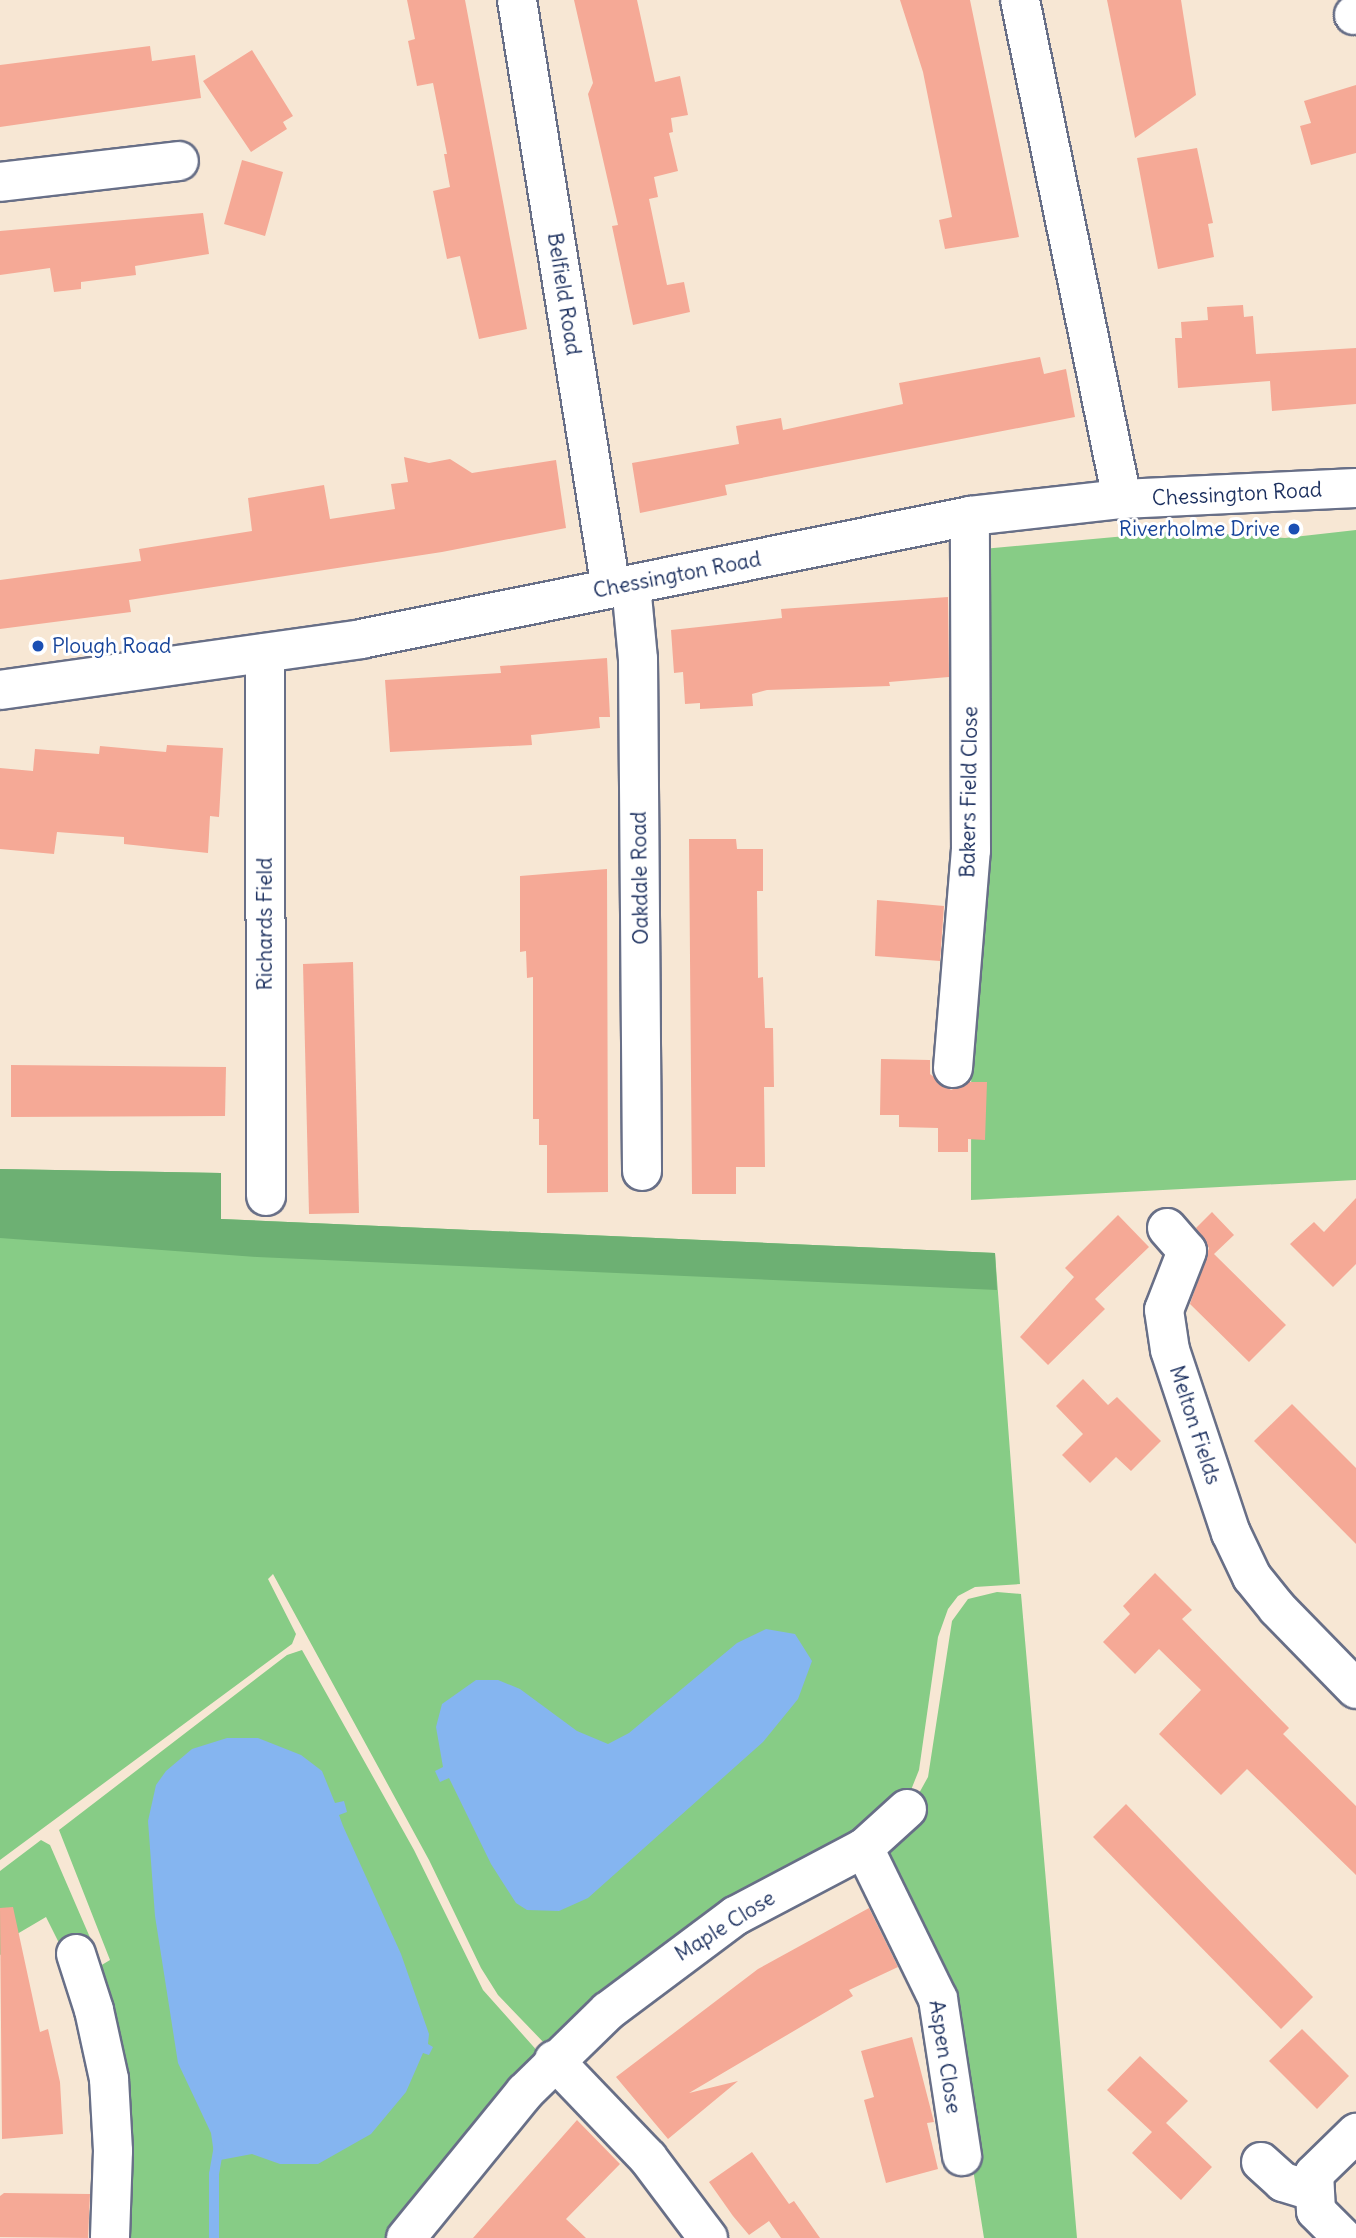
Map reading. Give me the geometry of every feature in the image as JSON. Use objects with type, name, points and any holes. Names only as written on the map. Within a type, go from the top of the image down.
[{"type":"street","name":"Belfield Road","points":[[517,0],[621,587]]},
{"type":"street","points":[[1020,0],[1122,499]]},
{"type":"street","points":[[0,182],[179,161]]},
{"type":"street","name":"Chessington Road","points":[[0,690],[265,653],[621,587],[970,516],[1122,499],[1356,488]]},
{"type":"street","name":"Bakers Field Close","points":[[953,1068],[971,850],[970,516]]},
{"type":"street","name":"Oakdale Road","points":[[621,587],[638,659],[642,1171]]},
{"type":"street","name":"Richards Field","points":[[265,653],[266,1196]]},
{"type":"street","name":"Melton Fields","points":[[1167,1228],[1187,1251],[1164,1310],[1170,1350],[1231,1533],[1252,1577],[1283,1616],[1356,1689]]},
{"type":"street","name":"Maple Close","points":[[406,2238],[464,2162],[554,2060],[626,1996],[711,1931],[864,1848],[907,1809]]},
{"type":"street","name":"Aspen Close","points":[[864,1848],[938,1999],[962,2156]]},
{"type":"street","points":[[76,1954],[109,2079],[113,2151],[110,2238]]},
{"type":"street","points":[[554,2060],[648,2158],[708,2238]]},
{"type":"street","points":[[1343,2238],[1316,2211],[1312,2190],[1314,2174],[1356,2133]]},
{"type":"street","points":[[1261,2162],[1283,2182],[1312,2190]]},
{"type":"green space","points":[[1356,530],[1356,1180],[971,1200],[972,550],[1181,531],[1285,538]]},
{"type":"green space","points":[[0,1169],[221,1173],[221,1219],[995,1253],[1020,1584],[975,1587],[958,1596],[948,1609],[938,1637],[919,1770],[909,1795],[547,2046],[498,1995],[481,1968],[429,1860],[273,1574],[268,1579],[296,1634],[292,1644],[0,1860]]},
{"type":"green space","points":[[0,1169],[221,1173],[221,1219],[995,1253],[997,1290],[257,1257],[0,1238]]},
{"type":"green space","points":[[997,1592],[1021,1594],[1077,2238],[984,2238],[959,2081],[891,1874],[887,1851],[928,1777],[952,1621],[968,1599]]},
{"type":"green space","points":[[302,1650],[414,1850],[483,1990],[540,2054],[455,2148],[385,2238],[128,2238],[95,1969],[110,1960],[59,1830],[287,1655]]},
{"type":"green space","points":[[41,1840],[50,1845],[98,1956],[90,1960],[66,1957],[46,1917],[12,1937],[16,1947],[0,1955],[0,1871]]},
{"type":"water","points":[[766,1629],[795,1634],[812,1661],[798,1699],[763,1742],[588,1898],[559,1911],[527,1910],[516,1903],[491,1864],[449,1778],[440,1782],[435,1771],[443,1767],[436,1727],[442,1704],[476,1680],[498,1680],[520,1689],[577,1731],[608,1744],[629,1733],[737,1643]]},
{"type":"water","points":[[227,1738],[258,1738],[301,1755],[322,1771],[335,1803],[344,1801],[347,1812],[339,1815],[401,1954],[429,2034],[428,2044],[433,2047],[429,2055],[423,2053],[406,2092],[371,2134],[318,2164],[280,2164],[252,2154],[215,2161],[211,2133],[178,2063],[155,1916],[148,1821],[156,1785],[166,1771],[192,1749]]},
{"type":"building","points":[[407,0],[465,0],[527,329],[479,339],[460,256],[447,259],[433,191],[450,187],[444,154],[447,154],[433,83],[417,86],[408,41],[415,39]]},
{"type":"building","points":[[574,0],[637,0],[655,82],[680,76],[688,115],[671,118],[673,132],[669,133],[678,171],[654,177],[658,197],[649,199],[667,285],[684,282],[690,312],[633,325],[612,226],[618,225],[588,94],[593,83]]},
{"type":"building","points":[[900,0],[970,0],[1019,237],[945,249],[939,220],[952,217],[923,72]]},
{"type":"building","points":[[1107,0],[1181,0],[1196,95],[1135,138]]},
{"type":"building","points":[[150,46],[152,61],[195,55],[201,98],[0,127],[0,65]]},
{"type":"building","points":[[252,50],[293,116],[283,122],[287,129],[251,152],[203,81]]},
{"type":"building","points":[[1356,85],[1356,153],[1311,165],[1300,126],[1311,123],[1304,101]]},
{"type":"building","points":[[1197,148],[1213,223],[1208,224],[1214,257],[1158,269],[1137,158]]},
{"type":"building","points":[[242,160],[283,172],[265,236],[224,224]]},
{"type":"building","points":[[203,213],[209,254],[135,266],[136,275],[81,282],[81,289],[54,292],[50,268],[0,275],[0,231]]},
{"type":"building","points":[[1243,305],[1244,317],[1253,316],[1256,354],[1356,348],[1356,404],[1272,411],[1270,381],[1178,388],[1175,338],[1182,338],[1181,322],[1208,320],[1207,307]]},
{"type":"building","points":[[1040,357],[1044,374],[1066,369],[1075,417],[725,485],[727,495],[640,513],[632,463],[739,444],[736,426],[781,418],[783,430],[903,404],[899,383]]},
{"type":"building","points":[[404,457],[429,463],[450,459],[472,473],[556,460],[566,528],[442,552],[129,600],[131,612],[0,629],[0,580],[141,561],[139,549],[252,531],[248,498],[324,485],[330,519],[395,509],[391,484],[408,482]]},
{"type":"building","points":[[948,597],[949,677],[889,682],[890,686],[767,690],[752,694],[753,706],[700,709],[700,703],[685,704],[683,672],[674,673],[671,630],[782,618],[781,609]]},
{"type":"building","points":[[607,658],[610,717],[599,717],[600,728],[531,735],[532,745],[390,752],[385,680],[501,673],[500,666]]},
{"type":"building","points":[[167,745],[223,748],[219,817],[210,816],[208,853],[124,844],[124,837],[57,832],[54,854],[0,849],[0,768],[33,771],[35,749],[99,754],[100,746],[166,752]]},
{"type":"building","points":[[689,839],[736,839],[737,849],[763,849],[763,891],[757,891],[758,978],[763,977],[765,1028],[773,1028],[774,1087],[764,1087],[765,1167],[736,1167],[736,1194],[692,1194]]},
{"type":"building","points":[[607,869],[608,1192],[547,1193],[547,1145],[539,1145],[539,1119],[533,1119],[533,977],[527,978],[526,951],[520,952],[520,876]]},
{"type":"building","points":[[877,900],[944,906],[940,961],[875,956]]},
{"type":"building","points":[[353,962],[359,1213],[309,1214],[303,964]]},
{"type":"building","points":[[881,1059],[930,1060],[930,1074],[951,1090],[969,1082],[987,1082],[985,1140],[968,1139],[968,1152],[938,1152],[938,1128],[899,1127],[899,1115],[880,1115]]},
{"type":"building","points":[[11,1065],[226,1067],[225,1116],[11,1117]]},
{"type":"building","points":[[1356,1198],[1356,1264],[1333,1287],[1290,1244],[1314,1222],[1324,1232]]},
{"type":"building","points":[[1212,1212],[1234,1235],[1214,1254],[1286,1325],[1249,1362],[1190,1304],[1209,1248],[1196,1228]]},
{"type":"building","points":[[1118,1215],[1149,1247],[1095,1299],[1105,1309],[1048,1365],[1020,1337],[1074,1277],[1065,1268]]},
{"type":"building","points":[[1083,1379],[1108,1405],[1117,1397],[1161,1441],[1131,1471],[1116,1457],[1090,1483],[1062,1455],[1083,1434],[1056,1406]]},
{"type":"building","points":[[1292,1404],[1356,1468],[1356,1544],[1254,1441]]},
{"type":"building","points":[[1155,1573],[1192,1610],[1182,1619],[1289,1728],[1283,1734],[1356,1806],[1356,1875],[1247,1769],[1221,1795],[1159,1734],[1201,1690],[1159,1649],[1135,1674],[1103,1642],[1130,1614],[1123,1606]]},
{"type":"building","points":[[1126,1804],[1313,1997],[1281,2029],[1093,1837]]},
{"type":"building","points":[[13,1907],[40,2032],[48,2029],[60,2082],[63,2134],[2,2139],[0,1908]]},
{"type":"building","points":[[869,1908],[898,1967],[849,1990],[853,1996],[689,2093],[738,2081],[668,2139],[616,2077],[758,1969]]},
{"type":"building","points":[[1302,2029],[1349,2076],[1317,2109],[1269,2061]]},
{"type":"building","points":[[912,2037],[934,2122],[927,2123],[938,2169],[886,2183],[864,2100],[874,2097],[861,2051]]},
{"type":"building","points":[[1140,2056],[1188,2101],[1166,2123],[1212,2167],[1181,2200],[1132,2153],[1152,2132],[1107,2090]]},
{"type":"building","points":[[577,2120],[620,2164],[566,2219],[586,2238],[473,2238]]},
{"type":"building","points":[[752,2152],[789,2204],[794,2201],[820,2238],[781,2238],[769,2221],[749,2235],[733,2216],[709,2182]]},
{"type":"building","points":[[4,2193],[90,2194],[88,2238],[0,2237],[0,2196]]},
{"type":"waterway","points":[[214,2238],[214,2174],[219,2147]]},
{"type":"place","name":"Riverholme Drive","points":[[1294,529]]},
{"type":"place","name":"Plough Road","points":[[38,646]]}]
